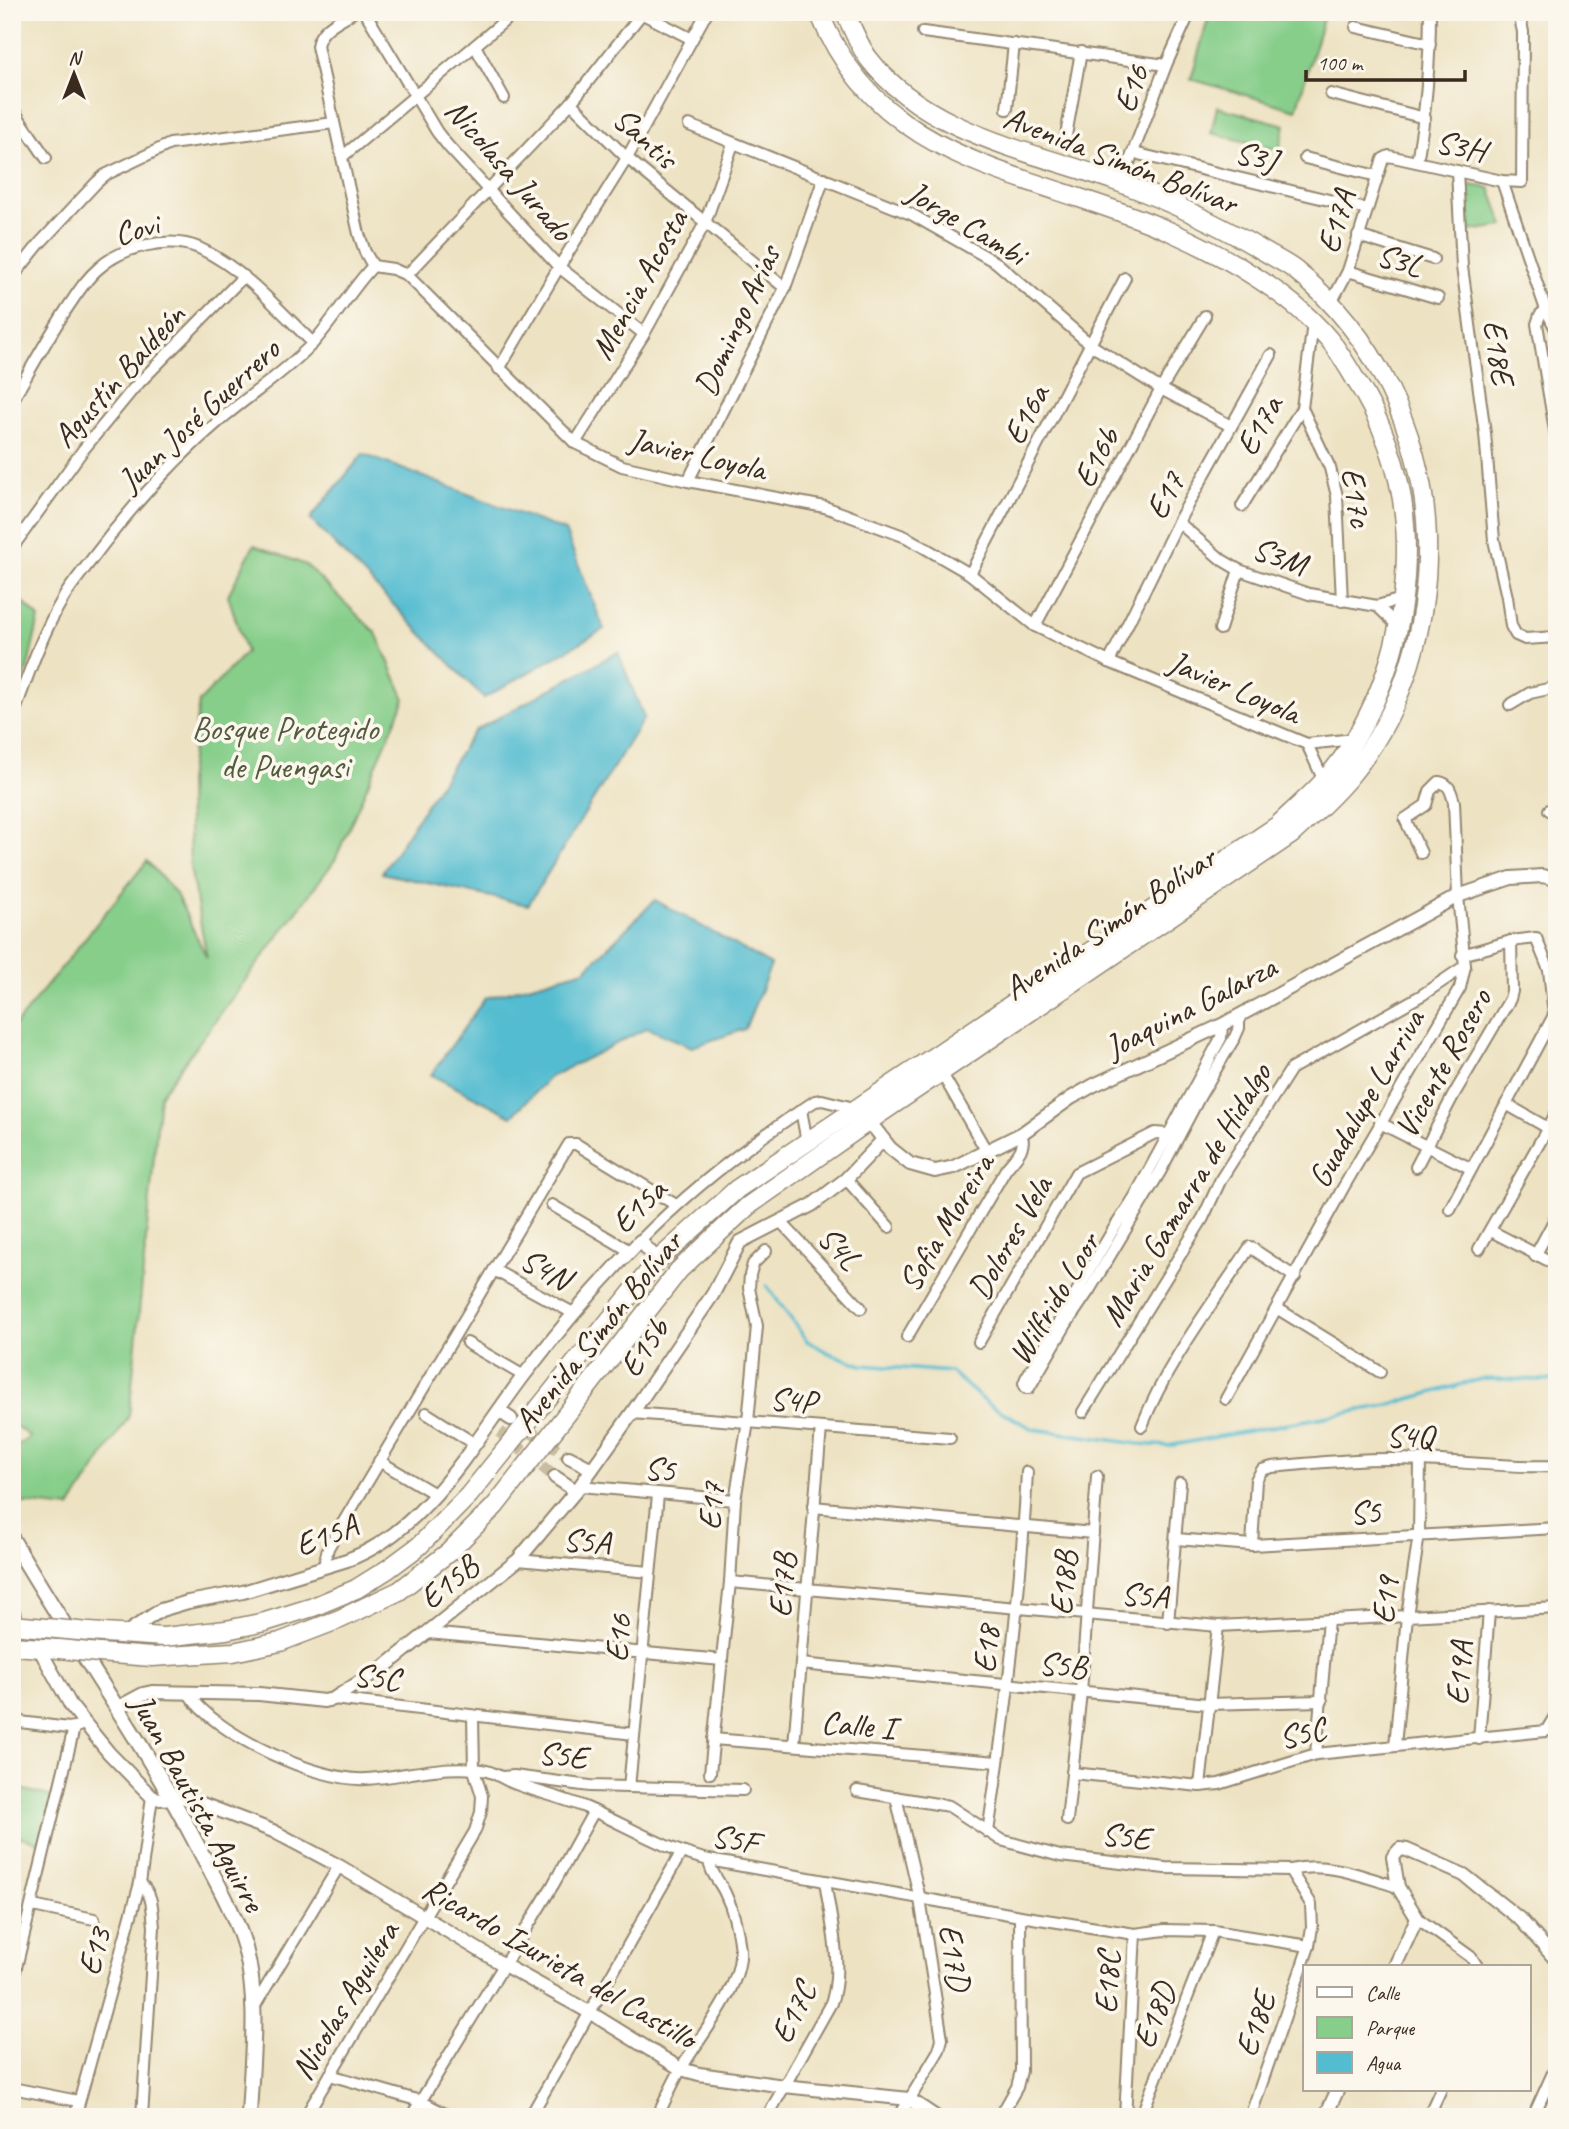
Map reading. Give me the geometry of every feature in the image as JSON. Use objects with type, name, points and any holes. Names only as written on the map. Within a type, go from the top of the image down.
[{"type":"highway","name":"Avenida Simón Bolívar","points":[[12,1646],[152,1657],[233,1652],[280,1642],[340,1619],[399,1591],[449,1552],[495,1506],[678,1270],[748,1206],[863,1115],[1277,826],[1324,781],[1354,739],[1388,668],[1399,627],[1406,533],[1397,473],[1386,435],[1372,405],[1335,347],[1313,323],[1266,284],[1219,255],[1167,230],[997,171],[918,133],[897,119],[856,78],[845,64],[819,12]]},
{"type":"highway","name":"Avenida Simón Bolívar","points":[[14,1620],[46,1628],[89,1632],[164,1637],[188,1635],[265,1622],[313,1607],[356,1589],[388,1569],[419,1546],[470,1495],[659,1260],[737,1189],[807,1142],[941,1072],[1292,834],[1340,788],[1379,735],[1405,678],[1415,648],[1426,581],[1426,511],[1410,443],[1386,380],[1370,352],[1331,303],[1294,269],[1245,240],[1198,216],[1121,184],[985,138],[957,126],[908,96],[868,58],[845,12]]},
{"type":"main road","name":"Juan Bautista Aguirre","points":[[12,1539],[172,1797],[228,1906],[245,1947],[253,2010],[248,2117]]},
{"type":"street","points":[[353,12],[325,30],[317,46],[365,252],[373,266],[393,269],[407,275],[571,103],[641,13],[692,39]]},
{"type":"street","name":"Nicolasa Jurado","points":[[365,12],[437,132],[488,191],[559,267],[644,334]]},
{"type":"street","points":[[342,157],[515,12]]},
{"type":"street","points":[[499,369],[626,158],[707,12]]},
{"type":"street","name":"E16","points":[[1121,184],[1166,65],[1191,12]]},
{"type":"street","points":[[1417,162],[1425,118],[1430,12]]},
{"type":"street","name":"S3H","points":[[1389,156],[1502,181],[1522,182],[1523,33],[1520,18],[1515,12]]},
{"type":"street","points":[[1356,27],[1430,44]]},
{"type":"street","points":[[922,32],[1166,65]]},
{"type":"street","points":[[1007,109],[1014,44]]},
{"type":"street","points":[[475,46],[504,98]]},
{"type":"street","points":[[1065,142],[1081,52]]},
{"type":"street","points":[[1331,94],[1425,118]]},
{"type":"street","name":"Santis","points":[[571,103],[626,158],[785,288]]},
{"type":"street","points":[[12,108],[46,158]]},
{"type":"street","points":[[12,278],[40,243],[105,175],[161,147],[334,123]]},
{"type":"street","name":"Jorge Cambi","points":[[689,125],[911,214],[997,263],[1091,345],[1161,390],[1231,426]]},
{"type":"street","name":"Mencia Acosta","points":[[575,443],[644,334],[705,223],[733,144]]},
{"type":"street","name":"S3J","points":[[1134,153],[1366,209]]},
{"type":"street","name":"E17A","points":[[1331,303],[1348,271],[1383,159],[1389,156]]},
{"type":"street","points":[[1306,158],[1377,176]]},
{"type":"street","name":"E18E","points":[[1457,171],[1462,267],[1485,433],[1494,540],[1511,626],[1516,635],[1525,639],[1557,638]]},
{"type":"street","name":"Domingo Arias","points":[[688,481],[785,288],[824,178]]},
{"type":"street","points":[[1502,181],[1546,310],[1557,331]]},
{"type":"street","points":[[1358,236],[1433,259]]},
{"type":"street","name":"Covi","points":[[12,401],[55,325],[83,286],[101,266],[145,245],[183,243],[198,248],[244,276],[313,343]]},
{"type":"street","name":"Juan José Guerrero","points":[[12,719],[39,645],[64,596],[107,540],[147,492],[190,449],[225,416],[279,375],[313,343],[373,266]]},
{"type":"street","name":"S3L","points":[[1348,271],[1438,298]]},
{"type":"street","name":"Javier Loyola","points":[[407,275],[575,443],[622,466],[825,507],[906,537],[970,574],[1035,626],[1109,662],[1307,744],[1354,739]]},
{"type":"street","name":"Agustín Baldeón","points":[[12,548],[83,450],[125,398],[244,276]]},
{"type":"street","name":"E16a","points":[[970,574],[1125,278]]},
{"type":"street","points":[[1546,310],[1540,315],[1537,324],[1557,442]]},
{"type":"street","name":"E16b","points":[[1035,626],[1161,390],[1206,316]]},
{"type":"street","name":"E17a","points":[[1242,506],[1302,408],[1313,323]]},
{"type":"street","name":"E17","points":[[1109,662],[1178,522],[1270,355]]},
{"type":"street","name":"E17c","points":[[1302,408],[1330,468],[1337,496],[1342,601]]},
{"type":"street","name":"S3M","points":[[1178,522],[1222,560],[1239,570],[1309,594],[1342,601],[1377,606],[1402,599]]},
{"type":"street","points":[[1220,629],[1239,570]]},
{"type":"street","points":[[1377,606],[1399,627]]},
{"type":"street","points":[[1510,705],[1530,693],[1557,687]]},
{"type":"street","name":"Javier Loyola","points":[[1307,744],[1324,781]]},
{"type":"street","name":"Guadalupe Larriva","points":[[1226,1399],[1380,1123],[1460,988],[1464,960],[1454,802],[1447,785],[1439,782],[1430,790],[1426,805],[1405,818],[1421,853]]},
{"type":"street","name":"Joaquina Galarza","points":[[863,1115],[883,1140],[910,1164],[931,1171],[954,1167],[1021,1134],[1070,1098],[1094,1085],[1222,1025],[1458,896],[1511,878],[1542,876],[1557,879]]},
{"type":"street","name":"Maria Gamarra de Hidalgo","points":[[1083,1412],[1203,1218],[1221,1179],[1291,1069],[1422,995],[1464,960],[1511,941],[1533,937],[1549,970],[1557,1042]]},
{"type":"street","name":"Vicente Rosero","points":[[1416,1167],[1453,1096],[1510,999],[1511,941]]},
{"type":"street","name":"Wilfrido Loor","points":[[1222,1025],[1221,1038],[1134,1198],[1026,1378],[1026,1388],[1029,1388],[1035,1379],[1160,1172],[1235,1037],[1239,1028],[1239,1016]]},
{"type":"street","points":[[1450,1209],[1553,1017]]},
{"type":"street","points":[[941,1072],[987,1152]]},
{"type":"street","name":"E15a","points":[[499,1411],[573,1313],[676,1205],[730,1159],[815,1101],[822,1100],[863,1115]]},
{"type":"street","points":[[1506,1104],[1548,1128]]},
{"type":"street","points":[[801,1110],[807,1142]]},
{"type":"street","points":[[1479,1249],[1557,1112]]},
{"type":"street","points":[[1380,1123],[1470,1168]]},
{"type":"street","name":"Dolores Vela","points":[[979,1342],[1076,1173],[1155,1133],[1168,1134]]},
{"type":"street","name":"Sofia Moreira","points":[[907,1336],[1006,1169],[1023,1146],[1021,1134]]},
{"type":"street","name":"E15b","points":[[578,1489],[713,1294],[736,1246],[744,1239],[812,1205],[846,1179],[883,1140]]},
{"type":"street","points":[[324,1566],[328,1548],[569,1144],[576,1144],[676,1205]]},
{"type":"street","points":[[846,1179],[889,1227]]},
{"type":"street","points":[[552,1205],[659,1260]]},
{"type":"street","points":[[1535,1256],[1557,1215]]},
{"type":"street","name":"S4L","points":[[781,1222],[861,1308]]},
{"type":"street","points":[[1491,1231],[1557,1265]]},
{"type":"street","points":[[1142,1426],[1170,1368],[1250,1247],[1295,1277]]},
{"type":"street","name":"E17","points":[[710,1773],[730,1582],[735,1500],[748,1422],[757,1326],[749,1288],[750,1275],[753,1264],[766,1251]]},
{"type":"street","name":"S4N","points":[[494,1270],[573,1313]]},
{"type":"street","points":[[1278,1309],[1380,1372]]},
{"type":"street","points":[[467,1342],[524,1376]]},
{"type":"street","points":[[499,1411],[511,1419]]},
{"type":"street","name":"E15A","points":[[123,1634],[161,1610],[243,1592],[364,1554],[397,1532],[435,1494],[475,1444],[494,1428],[499,1411]]},
{"type":"street","points":[[426,1413],[475,1444]]},
{"type":"street","name":"S4P","points":[[632,1413],[950,1438]]},
{"type":"street","name":"E17B","points":[[794,1745],[821,1428]]},
{"type":"street","points":[[569,1457],[592,1469]]},
{"type":"street","name":"S4Q","points":[[1252,1545],[1256,1479],[1262,1470],[1364,1460],[1557,1466]]},
{"type":"street","name":"E19","points":[[1395,1746],[1407,1616],[1419,1534],[1420,1460]]},
{"type":"street","points":[[379,1461],[435,1494]]},
{"type":"street","name":"E18","points":[[988,1832],[1008,1686],[1025,1526],[1027,1472]]},
{"type":"street","name":"E18B","points":[[1067,1820],[1081,1692],[1097,1476]]},
{"type":"street","points":[[555,1477],[578,1489]]},
{"type":"street","points":[[1168,1623],[1181,1483]]},
{"type":"street","name":"S5","points":[[578,1489],[735,1500]]},
{"type":"street","name":"E15B","points":[[333,1699],[388,1664],[518,1560],[578,1489]]},
{"type":"street","name":"E16","points":[[629,1787],[658,1495]]},
{"type":"street","points":[[813,1507],[1093,1533]]},
{"type":"street","name":"S5","points":[[1176,1539],[1252,1545],[1557,1528]]},
{"type":"street","name":"S5A","points":[[518,1560],[650,1572]]},
{"type":"street","name":"S5A","points":[[730,1582],[1218,1626],[1557,1608]]},
{"type":"street","name":"E19A","points":[[1479,1739],[1489,1611]]},
{"type":"street","points":[[1317,1754],[1328,1620]]},
{"type":"street","points":[[1200,1786],[1218,1626]]},
{"type":"street","points":[[428,1633],[722,1660]]},
{"type":"street","points":[[39,1648],[80,1726],[152,1797]]},
{"type":"street","name":"S5B","points":[[801,1664],[1208,1704],[1322,1702]]},
{"type":"street","name":"S5C","points":[[117,1708],[147,1692],[259,1693],[634,1734]]},
{"type":"street","name":"S5F","points":[[189,1694],[196,1706],[210,1718],[244,1741],[321,1774],[346,1779],[366,1779],[431,1770],[474,1770],[502,1777],[590,1809],[681,1853],[709,1860],[920,1899],[1135,1934],[1164,1930],[1213,1931],[1309,1946]]},
{"type":"street","name":"S5C","points":[[1072,1773],[1200,1786],[1219,1784],[1317,1754],[1546,1731],[1557,1713]]},
{"type":"street","name":"Nicolas Aguilera","points":[[305,2117],[475,1831],[481,1812],[482,1796],[474,1770],[473,1716]]},
{"type":"street","points":[[12,1721],[80,1726]]},
{"type":"street","points":[[12,1984],[80,1726]]},
{"type":"street","name":"Calle I","points":[[713,1739],[998,1762]]},
{"type":"street","name":"S5E","points":[[502,1777],[514,1776],[590,1786],[743,1790]]},
{"type":"street","points":[[411,2117],[504,1965],[590,1809],[590,1786]]},
{"type":"street","name":"S5E","points":[[857,1791],[948,1805],[1001,1840],[1060,1856],[1165,1868],[1290,1870],[1306,1866],[1329,1867],[1398,1886]]},
{"type":"street","name":"Ricardo Izurieta del Castillo","points":[[152,1797],[196,1801],[273,1831],[425,1916],[681,2069],[784,2086],[909,2099],[936,2117]]},
{"type":"street","name":"E13","points":[[75,2117],[140,1883],[152,1797]]},
{"type":"street","name":"E17D","points":[[895,1797],[920,1899],[942,2039],[939,2050],[899,2117]]},
{"type":"street","points":[[1476,1965],[1471,1957],[1417,1918],[1398,1886],[1393,1857],[1400,1849],[1464,1875],[1521,1920],[1557,1961]]},
{"type":"street","points":[[531,2116],[681,1853]]},
{"type":"street","points":[[657,2117],[681,2069],[731,1989],[738,1972],[740,1953],[735,1920],[709,1860]]},
{"type":"street","points":[[253,2010],[339,1866]]},
{"type":"street","name":"E18E","points":[[1250,2117],[1309,1946],[1311,1904],[1290,1870]]},
{"type":"street","name":"E17C","points":[[767,2117],[836,1990],[837,1973],[825,1881]]},
{"type":"street","points":[[140,1883],[148,1889],[151,1898],[154,1927],[142,2117]]},
{"type":"street","points":[[33,1906],[94,1919]]},
{"type":"street","points":[[1000,2117],[1017,2087],[1021,2071],[1020,1916]]},
{"type":"street","points":[[1395,1965],[1417,1918]]},
{"type":"street","name":"E18D","points":[[1141,2117],[1213,1931]]},
{"type":"street","name":"E18C","points":[[1125,2117],[1135,1934]]},
{"type":"street","points":[[1533,2117],[1557,2064]]},
{"type":"street","points":[[330,2075],[420,2101],[451,2117]]},
{"type":"street","points":[[12,2088],[78,2101]]},
{"type":"street","points":[[1325,2117],[1338,2090]]},
{"type":"street","points":[[1428,2117],[1441,2090]]},
{"type":"green space","points":[[1210,12],[1325,12],[1296,110],[1191,79]]},
{"type":"green space","points":[[1217,107],[1285,125],[1279,150],[1211,133]]},
{"type":"green space","points":[[1463,184],[1490,188],[1504,226],[1468,231]]},
{"type":"green space","name":"Bosque Protegido de Puengasi","points":[[254,545],[306,565],[376,633],[405,699],[335,860],[160,1095],[129,1416],[70,1508],[21,1503],[12,1470],[12,1449],[30,1437],[12,1423],[12,1029],[147,861],[176,894],[207,958],[190,867],[188,782],[199,702],[246,652],[228,595]]},
{"type":"green space","points":[[12,591],[39,618],[27,671],[12,713]]},
{"type":"green space","points":[[12,1787],[54,1797],[43,1843],[12,1835]]},
{"type":"water","points":[[363,454],[565,531],[604,629],[484,698],[310,519]]},
{"type":"water","points":[[618,652],[644,718],[528,905],[382,873],[474,731]]},
{"type":"water","points":[[655,900],[771,965],[745,1029],[692,1047],[647,1028],[550,1077],[512,1116],[431,1075],[485,998],[585,970]]},
{"type":"waterway","points":[[767,1286],[807,1341],[829,1353],[862,1365],[951,1372],[988,1404],[1033,1429],[1139,1444],[1168,1446],[1388,1405],[1481,1379],[1557,1380]]},
{"type":"tunnel","points":[[517,1423],[569,1457]]},
{"type":"tunnel","points":[[500,1432],[555,1477]]}]
